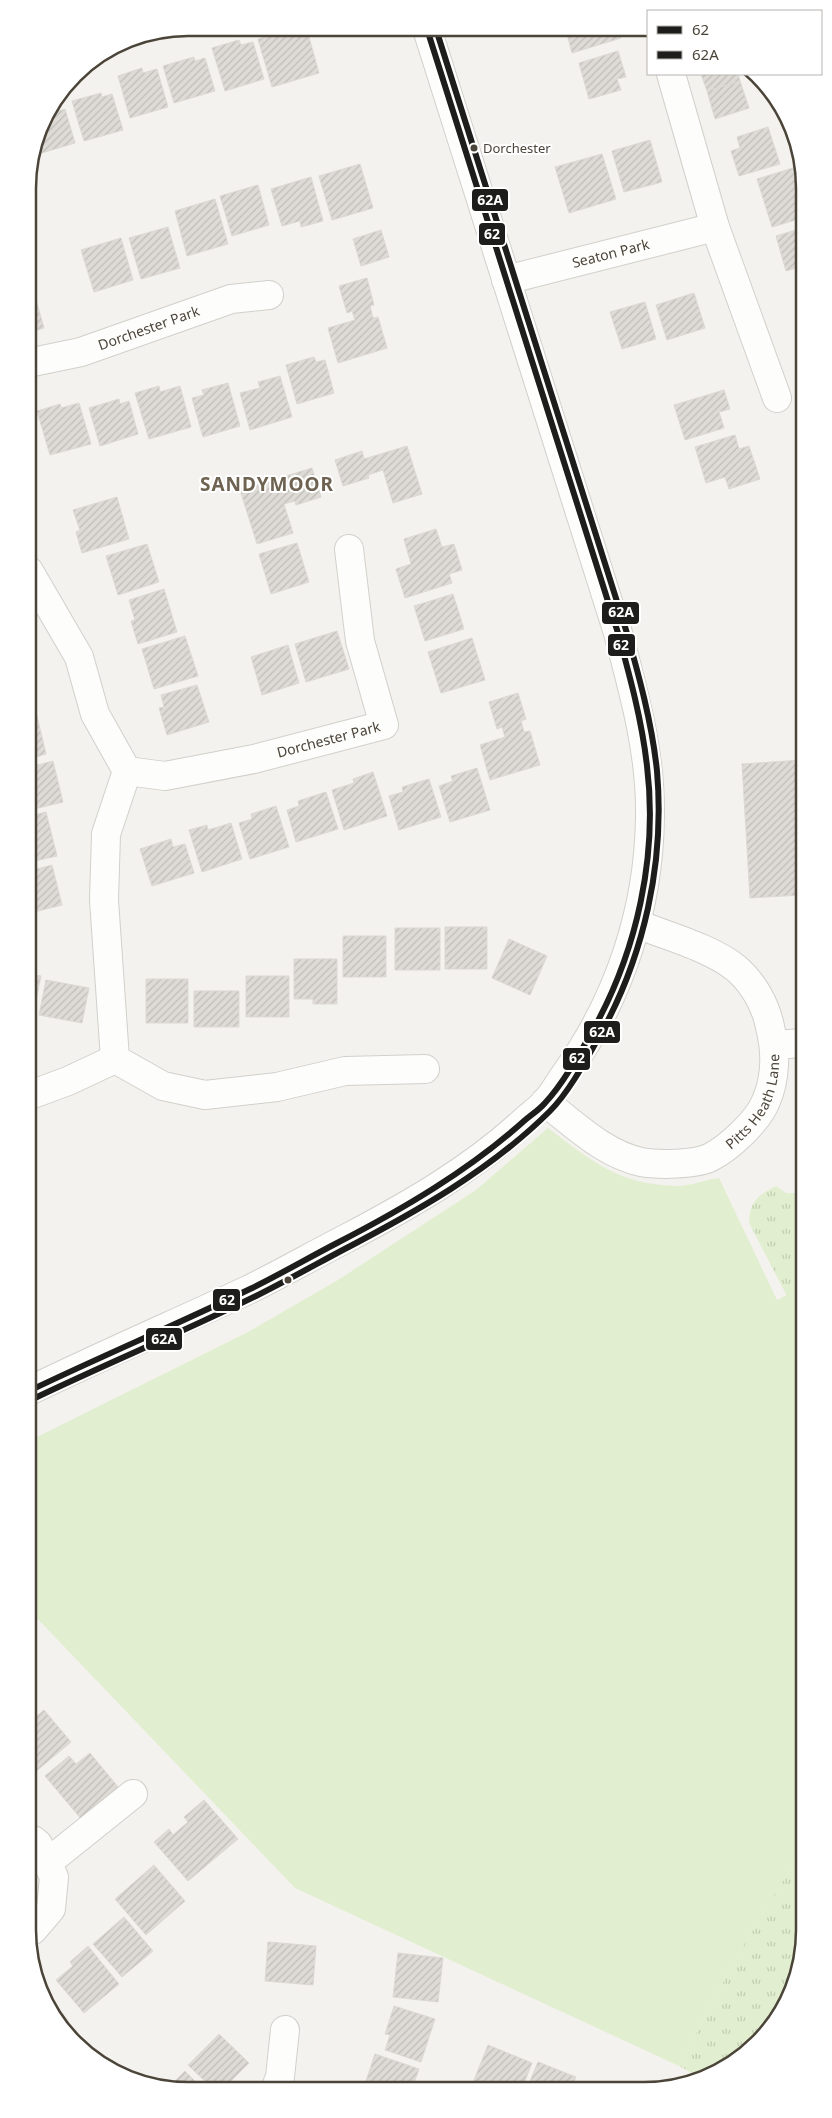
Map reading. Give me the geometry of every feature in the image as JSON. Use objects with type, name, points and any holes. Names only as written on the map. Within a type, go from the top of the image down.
[{"type":"street","points":[[36,1387],[251,1288],[396,1212],[456,1175],[500,1143],[545,1102],[583,1050],[626,960],[637,924],[647,872],[650,814],[647,766],[640,720],[618,633],[429,36]]},
{"type":"street","points":[[671,75],[715,227],[777,398]]},
{"type":"street","name":"Seaton Park","points":[[506,280],[715,227]]},
{"type":"street","name":"Dorchester Park","points":[[37,361],[81,352],[231,299],[268,295]]},
{"type":"street","name":"Dorchester Park","points":[[127,771],[165,776],[254,759],[384,725],[360,641],[349,549]]},
{"type":"street","points":[[37,584],[79,656],[95,714],[127,771],[106,834],[104,900],[115,1060]]},
{"type":"street","name":"Pitts Heath Lane","points":[[545,1102],[610,1150],[640,1162],[673,1165],[710,1158],[748,1128],[766,1101],[774,1072],[775,1046],[767,1011],[754,989],[737,969],[704,950],[637,924]]},
{"type":"street","points":[[775,1046],[796,1044]]},
{"type":"street","points":[[115,1060],[163,1086],[205,1095],[277,1087],[345,1071],[425,1069]]},
{"type":"street","points":[[36,1093],[68,1082],[115,1060]]},
{"type":"street","points":[[47,1862],[133,1794]]},
{"type":"street","points":[[36,1843],[54,1876],[51,1909],[36,1926]]},
{"type":"street","points":[[278,2082],[285,2030]]},
{"type":"green space","points":[[548,1128],[593,1161],[622,1176],[639,1181],[657,1185],[677,1186],[719,1178],[777,1300],[795,1290],[795,1861],[736,1958],[679,2066],[295,1888],[36,1617],[36,1437],[248,1332],[338,1280],[476,1190]]},
{"type":"green space","points":[[776,1186],[786,1193],[795,1193],[795,1291],[787,1296],[749,1223],[753,1204],[764,1193]]},
{"type":"green space","points":[[795,1861],[794,1950],[791,1969],[780,1997],[758,2030],[744,2044],[720,2061],[693,2073],[679,2066],[736,1958]]},
{"type":"building","points":[[568,36],[621,36],[621,38],[572,53]]},
{"type":"building","points":[[265,37],[309,37],[319,73],[272,87],[258,39]]},
{"type":"building","points":[[239,40],[241,45],[253,42],[264,79],[225,91],[212,48]]},
{"type":"building","points":[[618,51],[626,77],[617,79],[621,90],[589,99],[579,63]]},
{"type":"building","points":[[194,57],[195,61],[205,58],[215,91],[174,103],[163,66]]},
{"type":"building","points":[[142,68],[143,73],[157,69],[168,107],[130,118],[118,76]]},
{"type":"building","points":[[701,75],[738,75],[740,81],[707,91]]},
{"type":"building","points":[[740,81],[749,108],[715,119],[707,91]]},
{"type":"building","points":[[101,93],[102,97],[112,94],[123,130],[84,141],[72,101]]},
{"type":"building","points":[[65,109],[75,143],[40,153],[52,121],[58,111]]},
{"type":"building","points":[[768,127],[780,164],[739,176],[731,151],[740,148],[737,137]]},
{"type":"building","points":[[650,140],[662,182],[624,192],[612,151]]},
{"type":"building","points":[[602,154],[616,199],[569,213],[555,167]]},
{"type":"building","points":[[360,164],[373,208],[332,220],[319,176]]},
{"type":"building","points":[[794,168],[796,220],[772,227],[757,179]]},
{"type":"building","points":[[311,177],[323,221],[301,227],[300,221],[282,226],[271,189]]},
{"type":"building","points":[[258,185],[269,225],[232,236],[220,196]]},
{"type":"building","points":[[215,199],[228,244],[187,256],[175,211]]},
{"type":"building","points":[[168,227],[180,268],[141,279],[129,238]]},
{"type":"building","points":[[381,230],[389,257],[361,266],[353,239]]},
{"type":"building","points":[[796,230],[796,268],[786,271],[776,236]]},
{"type":"building","points":[[121,238],[133,280],[94,292],[81,250]]},
{"type":"building","points":[[367,278],[374,305],[370,306],[373,318],[378,317],[387,348],[338,363],[328,328],[355,320],[352,311],[347,313],[339,286]]},
{"type":"building","points":[[694,293],[705,328],[667,340],[656,305]]},
{"type":"building","points":[[645,302],[656,339],[622,349],[610,312]]},
{"type":"building","points":[[37,303],[44,328],[37,330]]},
{"type":"building","points":[[314,357],[316,362],[325,360],[334,393],[297,404],[286,365]]},
{"type":"building","points":[[280,376],[292,417],[250,430],[240,393],[260,388],[258,382]]},
{"type":"building","points":[[228,383],[240,426],[203,437],[192,398],[204,395],[202,390]]},
{"type":"building","points":[[159,386],[160,392],[180,386],[191,427],[149,439],[135,393]]},
{"type":"building","points":[[724,390],[730,409],[719,412],[724,428],[685,440],[674,405]]},
{"type":"building","points":[[119,399],[120,404],[129,401],[138,434],[100,446],[89,408]]},
{"type":"building","points":[[79,403],[91,444],[50,455],[37,411],[60,404],[61,408]]},
{"type":"building","points":[[735,435],[739,449],[749,446],[760,479],[729,489],[725,477],[706,483],[695,447]]},
{"type":"building","points":[[407,446],[422,494],[393,503],[383,470],[368,475],[369,478],[343,486],[335,460],[362,451],[364,459]]},
{"type":"building","points":[[312,468],[321,497],[296,505],[295,501],[284,504],[293,533],[257,544],[240,490],[276,480],[277,484],[288,481],[286,476]]},
{"type":"building","points":[[117,497],[129,539],[82,553],[76,532],[80,530],[73,510]]},
{"type":"building","points":[[436,529],[442,547],[454,544],[462,570],[449,574],[452,583],[405,598],[396,569],[411,564],[404,539]]},
{"type":"building","points":[[297,543],[309,582],[271,594],[259,554]]},
{"type":"building","points":[[147,544],[159,582],[118,595],[106,556]]},
{"type":"building","points":[[164,589],[177,632],[138,644],[131,621],[135,620],[129,600]]},
{"type":"building","points":[[453,594],[464,629],[425,641],[414,606]]},
{"type":"building","points":[[337,631],[349,669],[306,682],[295,644]]},
{"type":"building","points":[[185,636],[198,676],[154,689],[142,649]]},
{"type":"building","points":[[472,638],[485,680],[441,693],[428,652]]},
{"type":"building","points":[[288,645],[299,683],[262,695],[251,657]]},
{"type":"building","points":[[197,685],[209,722],[167,735],[159,708],[164,707],[161,695]]},
{"type":"building","points":[[518,693],[526,719],[521,721],[524,732],[530,731],[540,765],[490,780],[480,745],[505,737],[502,727],[497,729],[489,702]]},
{"type":"building","points":[[37,715],[46,754],[37,757]]},
{"type":"building","points":[[796,760],[796,895],[750,898],[742,764]]},
{"type":"building","points":[[53,761],[63,802],[37,808],[37,765]]},
{"type":"building","points":[[477,768],[490,810],[450,822],[439,786],[453,781],[451,776]]},
{"type":"building","points":[[373,772],[387,816],[344,830],[332,790],[354,783],[353,779]]},
{"type":"building","points":[[429,779],[441,817],[399,830],[389,796],[403,792],[402,787]]},
{"type":"building","points":[[326,792],[338,829],[296,842],[287,810],[299,806],[298,801]]},
{"type":"building","points":[[276,806],[289,847],[250,859],[239,823],[252,819],[251,814]]},
{"type":"building","points":[[46,812],[57,856],[37,861],[37,814]]},
{"type":"building","points":[[231,823],[242,859],[202,872],[189,830],[207,825],[208,830]]},
{"type":"building","points":[[171,839],[173,847],[185,844],[194,873],[152,886],[140,849]]},
{"type":"building","points":[[52,865],[62,905],[37,911],[37,869]]},
{"type":"building","points":[[445,927],[487,927],[487,969],[445,969]]},
{"type":"building","points":[[395,928],[440,928],[440,970],[395,970]]},
{"type":"building","points":[[343,936],[386,936],[386,977],[343,977]]},
{"type":"building","points":[[509,939],[547,956],[530,995],[492,978]]},
{"type":"building","points":[[294,959],[337,959],[337,1004],[313,1004],[313,999],[294,999]]},
{"type":"building","points":[[37,975],[41,976],[37,998]]},
{"type":"building","points":[[246,976],[289,976],[289,1017],[246,1017]]},
{"type":"building","points":[[146,979],[188,979],[188,1023],[146,1023]]},
{"type":"building","points":[[46,980],[89,988],[82,1023],[39,1015]]},
{"type":"building","points":[[194,991],[239,991],[239,1027],[194,1027]]},
{"type":"building","points":[[44,1710],[71,1742],[36,1771],[36,1717]]},
{"type":"building","points":[[90,1753],[119,1788],[82,1820],[45,1776],[69,1756],[76,1764]]},
{"type":"building","points":[[204,1800],[238,1839],[188,1881],[154,1842],[169,1829],[173,1835],[188,1822],[184,1817]]},
{"type":"building","points":[[154,1865],[185,1901],[146,1935],[115,1899]]},
{"type":"building","points":[[124,1917],[153,1951],[122,1977],[93,1944]]},
{"type":"building","points":[[268,1942],[316,1946],[313,1985],[265,1981]]},
{"type":"building","points":[[88,1946],[119,1984],[84,2013],[56,1980],[73,1966],[70,1962]]},
{"type":"building","points":[[398,1953],[443,1958],[438,2002],[393,1997]]},
{"type":"building","points":[[394,2006],[435,2019],[421,2062],[385,2050],[390,2035],[385,2034]]},
{"type":"building","points":[[219,2034],[249,2063],[230,2082],[206,2082],[188,2065]]},
{"type":"building","points":[[488,2045],[532,2063],[525,2082],[473,2082]]},
{"type":"building","points":[[375,2054],[419,2069],[414,2082],[366,2082]]},
{"type":"building","points":[[538,2062],[576,2077],[574,2082],[530,2082]]},
{"type":"building","points":[[185,2071],[196,2082],[188,2082],[175,2081]]},
{"type":"transit line","name":"62","points":[[36,1387],[196,1315],[272,1278],[410,1203],[458,1173],[503,1139],[540,1108],[565,1078],[608,1000],[622,968],[632,935],[641,902],[646,868],[650,800],[642,732],[635,699],[618,633],[429,36]]},
{"type":"transit line","name":"62A","points":[[36,1397],[256,1296],[423,1206],[477,1172],[527,1133],[550,1111],[570,1085],[583,1066],[615,1006],[639,942],[648,909],[658,840],[659,806],[652,735],[626,630],[438,36]]},
{"type":"place","name":"Dorchester","points":[[474,148]]},
{"type":"district","name":"SANDYMOOR","points":[[267,484]]}]
